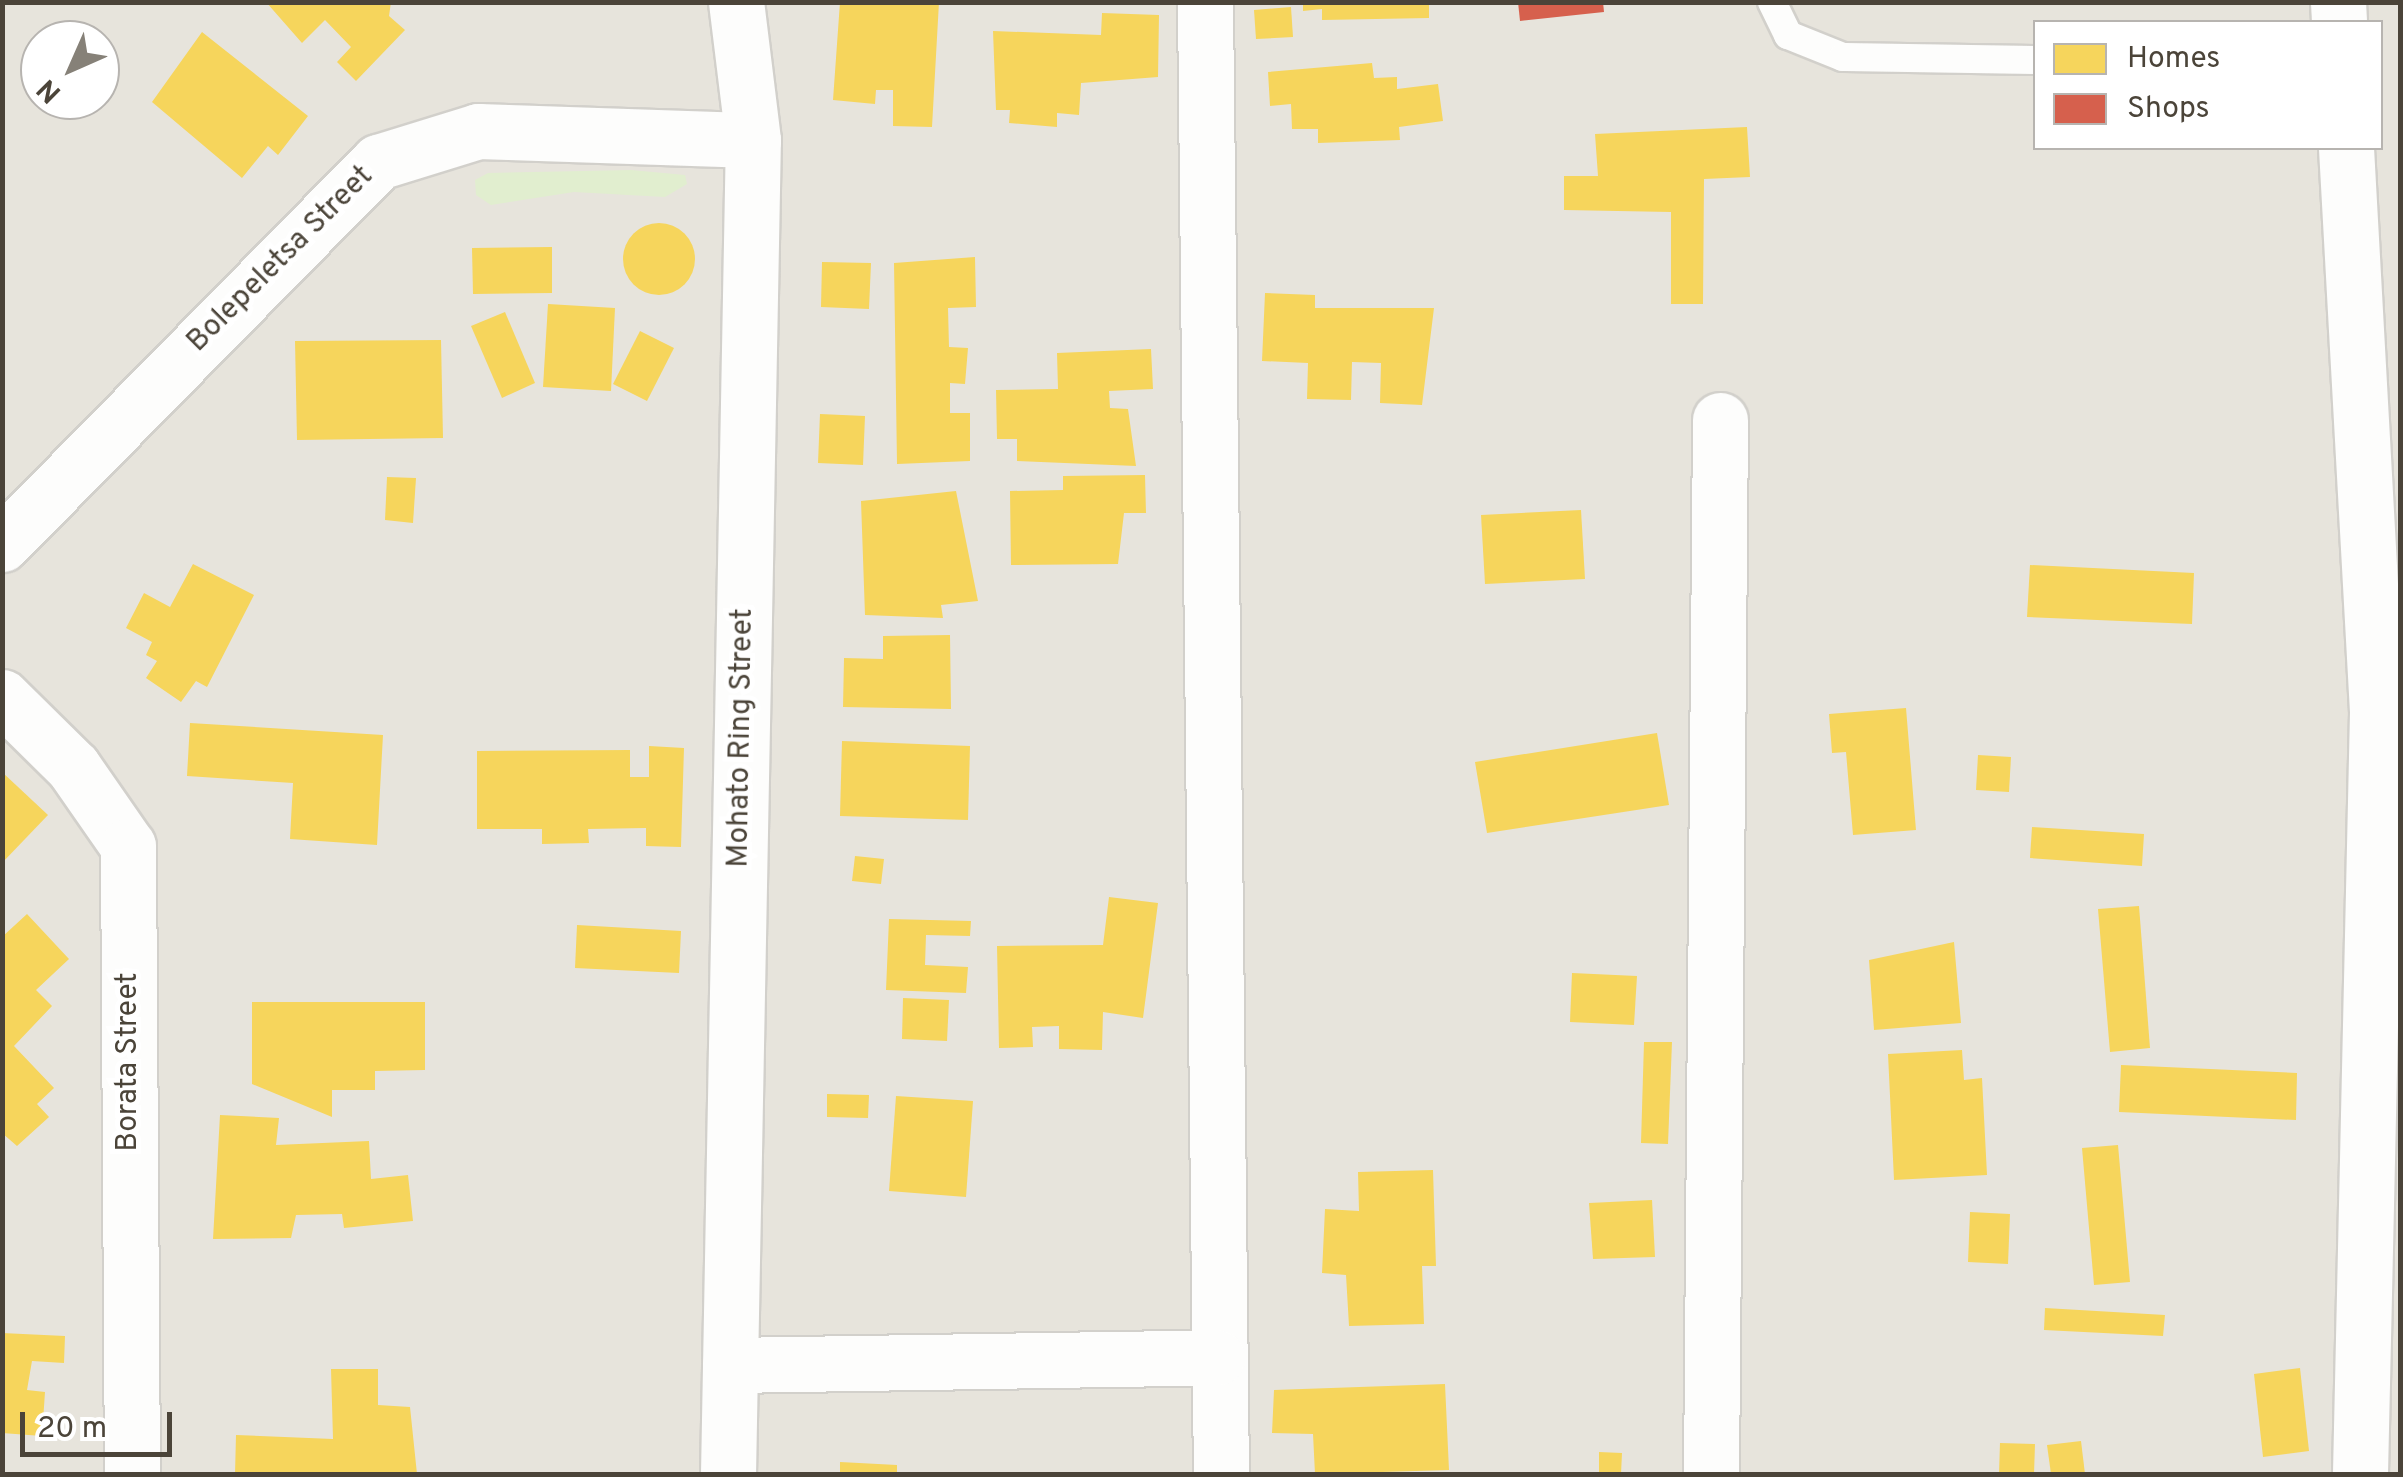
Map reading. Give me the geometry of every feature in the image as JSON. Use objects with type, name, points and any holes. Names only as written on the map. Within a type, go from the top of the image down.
[{"type":"street","name":"Mohato Ring Street","points":[[728,1474],[753,140],[736,2]]},
{"type":"street","points":[[1205,2],[1221,1474]]},
{"type":"street","name":"Bolepeletsa Street","points":[[2,544],[378,162],[478,132],[753,140]]},
{"type":"street","points":[[2346,150],[2388,712],[2360,1474]]},
{"type":"street","points":[[1711,1474],[1720,420]]},
{"type":"street","name":"Borata Street","points":[[2,697],[72,767],[128,846],[132,1474]]},
{"type":"street","points":[[730,1364],[1217,1357]]},
{"type":"lane","points":[[1772,2],[1788,35],[1843,56],[2033,60]]},
{"type":"shaded area","points":[[3,3],[2400,3],[2400,1474],[3,1474]]},
{"type":"green space","points":[[631,170],[685,175],[687,184],[665,197],[574,192],[491,205],[476,195],[475,180],[488,173]]},
{"type":"building: Homes","points":[[266,2],[391,2],[389,16],[405,30],[356,81],[337,62],[351,47],[325,20],[302,43]]},
{"type":"building: Homes","points":[[840,2],[939,2],[932,127],[893,126],[893,90],[876,90],[875,104],[833,100]]},
{"type":"building: Homes","points":[[1303,2],[1429,2],[1429,18],[1322,20],[1322,9],[1303,11]]},
{"type":"building: Homes","points":[[1291,7],[1293,37],[1256,39],[1254,10]]},
{"type":"building: Homes","points":[[1102,13],[1159,15],[1158,77],[1081,83],[1079,115],[1057,113],[1057,127],[1009,123],[1010,110],[996,110],[993,31],[1101,35]]},
{"type":"building: Homes","points":[[202,32],[308,116],[278,155],[268,146],[242,178],[152,102]]},
{"type":"building: Homes","points":[[1372,63],[1374,78],[1397,77],[1397,89],[1438,84],[1443,121],[1399,127],[1400,140],[1318,143],[1318,129],[1292,129],[1291,104],[1270,106],[1268,72]]},
{"type":"building: Homes","points":[[1747,127],[1750,177],[1704,179],[1703,304],[1671,304],[1671,212],[1564,210],[1564,176],[1598,176],[1595,134]]},
{"type":"building: Homes","points":[[659,223],[684,234],[695,259],[684,284],[659,295],[634,284],[623,259],[634,234]]},
{"type":"building: Homes","points":[[552,247],[552,293],[473,294],[472,248]]},
{"type":"building: Homes","points":[[975,257],[976,307],[948,308],[949,347],[968,348],[965,384],[950,383],[950,413],[970,413],[970,461],[897,464],[894,263]]},
{"type":"building: Homes","points":[[822,262],[871,263],[869,309],[821,307]]},
{"type":"building: Homes","points":[[1265,293],[1315,295],[1315,308],[1434,308],[1422,405],[1380,403],[1381,363],[1352,362],[1351,400],[1307,399],[1308,363],[1262,361]]},
{"type":"building: Homes","points":[[548,304],[615,308],[611,391],[543,387]]},
{"type":"building: Homes","points":[[505,312],[535,383],[502,398],[471,326]]},
{"type":"building: Homes","points":[[640,331],[674,348],[647,401],[613,384]]},
{"type":"building: Homes","points":[[441,340],[443,438],[297,440],[295,341]]},
{"type":"building: Homes","points":[[1151,349],[1153,389],[1109,391],[1110,408],[1128,409],[1136,466],[1017,461],[1017,439],[997,439],[996,390],[1058,389],[1057,353]]},
{"type":"building: Homes","points":[[820,414],[865,416],[863,465],[818,463]]},
{"type":"building: Homes","points":[[1145,475],[1146,513],[1124,513],[1118,564],[1011,565],[1010,491],[1063,490],[1063,476]]},
{"type":"building: Homes","points":[[387,477],[416,478],[413,523],[385,520]]},
{"type":"building: Homes","points":[[956,491],[978,601],[941,605],[943,618],[865,615],[861,501]]},
{"type":"building: Homes","points":[[1581,510],[1585,579],[1485,584],[1481,515]]},
{"type":"building: Homes","points":[[193,564],[254,595],[207,687],[196,681],[181,702],[146,678],[157,661],[146,655],[152,642],[126,628],[144,593],[170,607]]},
{"type":"building: Homes","points":[[2030,565],[2194,573],[2192,624],[2027,617]]},
{"type":"building: Homes","points":[[950,635],[951,709],[843,707],[844,658],[883,659],[883,636]]},
{"type":"building: Homes","points":[[1906,708],[1916,830],[1853,835],[1846,752],[1832,753],[1829,714]]},
{"type":"building: Homes","points":[[190,723],[383,735],[377,845],[290,839],[293,783],[187,776]]},
{"type":"building: Homes","points":[[1657,733],[1669,805],[1487,833],[1475,762]]},
{"type":"building: Homes","points":[[842,741],[970,746],[968,820],[840,816]]},
{"type":"building: Homes","points":[[649,746],[684,748],[681,847],[646,846],[646,828],[588,829],[589,843],[542,844],[542,829],[477,829],[477,751],[630,750],[630,777],[649,777]]},
{"type":"building: Homes","points":[[1978,755],[2011,757],[2009,792],[1976,790]]},
{"type":"building: Homes","points":[[2,772],[48,815],[2,863]]},
{"type":"building: Homes","points":[[2032,827],[2144,834],[2142,866],[2030,858]]},
{"type":"building: Homes","points":[[855,856],[884,859],[881,884],[852,881]]},
{"type":"building: Homes","points":[[1109,897],[1158,903],[1143,1018],[1103,1012],[1102,1050],[1059,1049],[1059,1026],[1032,1027],[1033,1047],[999,1048],[997,946],[1103,945]]},
{"type":"building: Homes","points":[[2139,906],[2150,1048],[2110,1052],[2098,909]]},
{"type":"building: Homes","points":[[27,914],[69,959],[36,990],[52,1006],[14,1046],[54,1088],[37,1104],[49,1117],[17,1146],[2,1133],[2,937]]},
{"type":"building: Homes","points":[[889,919],[971,921],[970,936],[926,935],[925,965],[968,967],[966,993],[886,990]]},
{"type":"building: Homes","points":[[577,925],[681,931],[679,973],[575,968]]},
{"type":"building: Homes","points":[[1954,942],[1961,1023],[1874,1030],[1869,960]]},
{"type":"building: Homes","points":[[1572,973],[1637,976],[1634,1025],[1570,1022]]},
{"type":"building: Homes","points":[[903,998],[949,1000],[947,1041],[902,1039]]},
{"type":"building: Homes","points":[[252,1002],[425,1002],[425,1070],[375,1071],[375,1090],[332,1090],[332,1117],[252,1084]]},
{"type":"building: Homes","points":[[1644,1042],[1672,1042],[1668,1144],[1641,1143]]},
{"type":"building: Homes","points":[[1962,1050],[1964,1080],[1982,1078],[1987,1175],[1894,1180],[1888,1054]]},
{"type":"building: Homes","points":[[2121,1065],[2297,1073],[2296,1120],[2119,1112]]},
{"type":"building: Homes","points":[[827,1094],[869,1095],[868,1118],[827,1117]]},
{"type":"building: Homes","points":[[896,1096],[973,1101],[966,1197],[889,1191]]},
{"type":"building: Homes","points":[[220,1115],[279,1118],[276,1145],[369,1141],[371,1179],[408,1175],[413,1221],[344,1228],[342,1214],[296,1215],[291,1238],[213,1239]]},
{"type":"building: Homes","points":[[2118,1145],[2130,1282],[2094,1285],[2082,1148]]},
{"type":"building: Homes","points":[[1433,1170],[1436,1266],[1422,1266],[1424,1324],[1349,1326],[1346,1275],[1322,1273],[1325,1209],[1359,1211],[1358,1172]]},
{"type":"building: Homes","points":[[1652,1200],[1655,1257],[1593,1259],[1589,1203]]},
{"type":"building: Homes","points":[[1970,1212],[2010,1214],[2008,1264],[1968,1262]]},
{"type":"building: Homes","points":[[2045,1308],[2165,1315],[2163,1336],[2044,1330]]},
{"type":"building: Homes","points":[[2,1333],[65,1336],[64,1363],[32,1361],[27,1390],[45,1392],[42,1436],[2,1433]]},
{"type":"building: Homes","points":[[2300,1368],[2309,1451],[2263,1457],[2254,1374]]},
{"type":"building: Homes","points":[[331,1369],[378,1369],[378,1405],[410,1407],[417,1474],[235,1474],[236,1435],[333,1439]]},
{"type":"building: Homes","points":[[1445,1384],[1449,1470],[1315,1474],[1313,1434],[1272,1433],[1274,1390]]},
{"type":"building: Homes","points":[[2081,1441],[2085,1474],[2051,1474],[2047,1445]]},
{"type":"building: Homes","points":[[2000,1443],[2035,1444],[2034,1474],[1999,1474]]},
{"type":"building: Homes","points":[[1599,1452],[1622,1453],[1621,1474],[1599,1474]]},
{"type":"building: Homes","points":[[840,1462],[897,1465],[897,1474],[840,1474]]},
{"type":"building: Shops","points":[[1518,2],[1603,2],[1604,12],[1520,21]]}]
